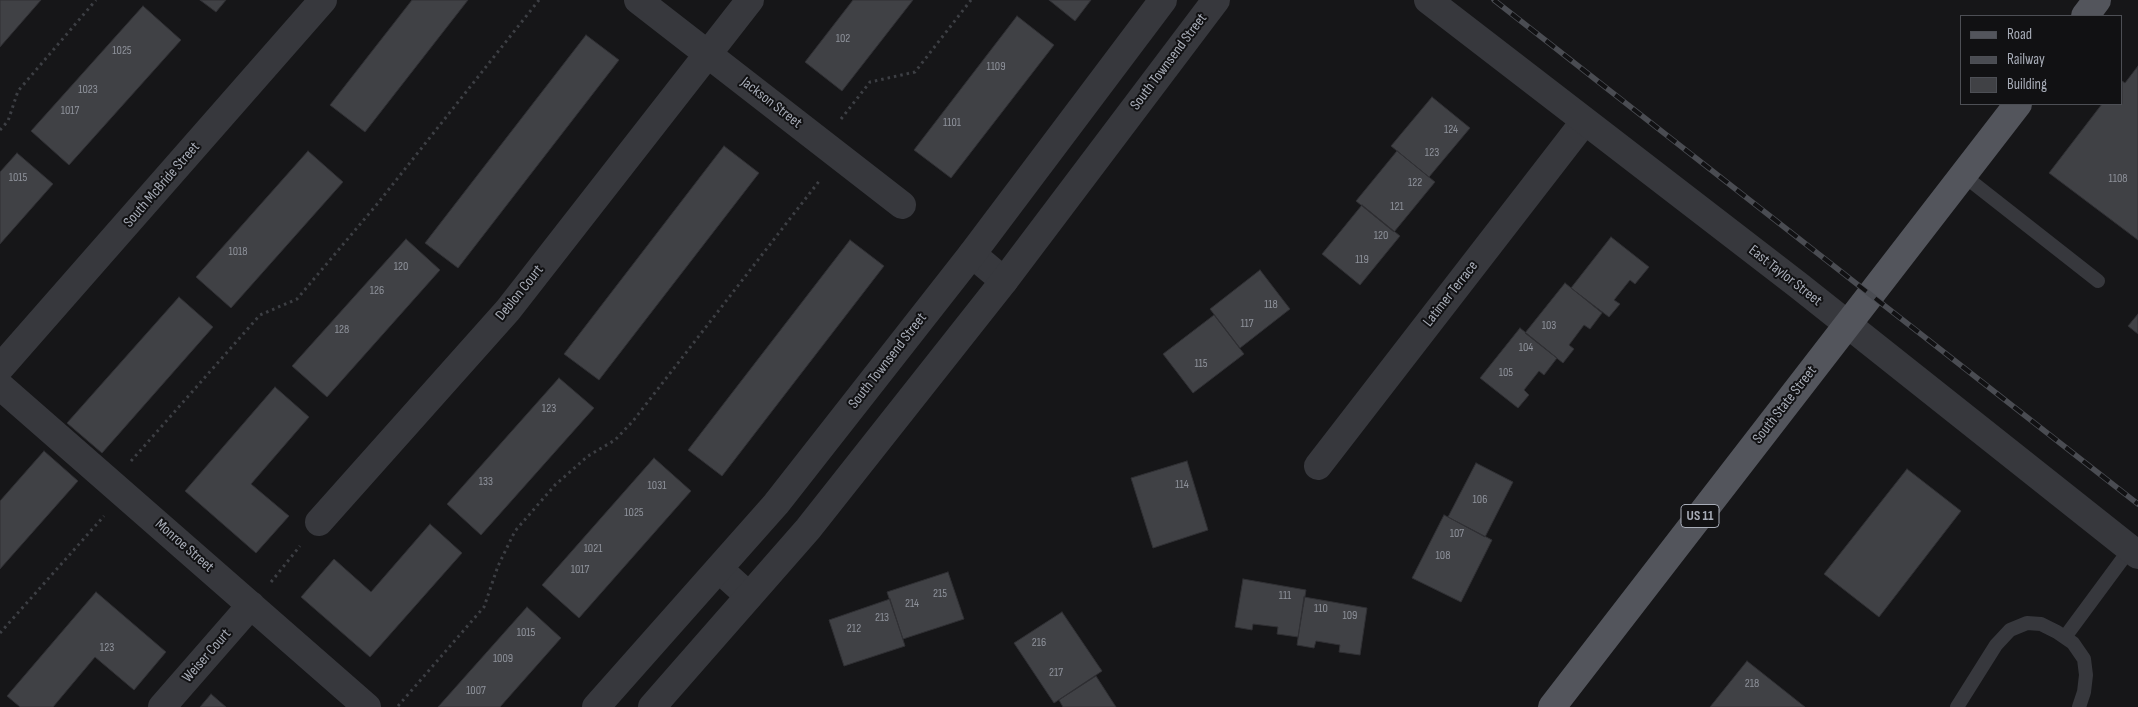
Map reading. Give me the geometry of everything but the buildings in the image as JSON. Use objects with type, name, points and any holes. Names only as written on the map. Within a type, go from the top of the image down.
[{"type":"main road","points":[[2086,15],[2097,0]]},
{"type":"main road","name":"South State Street","points":[[1552,707],[2017,105]]},
{"type":"street","name":"South McBride Street","points":[[0,368],[323,0]]},
{"type":"street","name":"Jackson Street","points":[[638,0],[902,205]]},
{"type":"street","name":"Deblon Court","points":[[319,522],[508,310],[709,55],[750,0]]},
{"type":"street","name":"South Townsend Street","points":[[596,707],[776,504],[972,254],[1163,0]]},
{"type":"street","name":"South Townsend Street","points":[[652,707],[808,529],[1004,281],[1216,0]]},
{"type":"street","name":"East Taylor Street","points":[[1428,0],[1847,324],[2134,552]]},
{"type":"street","name":"Latimer Terrace","points":[[1318,466],[1584,122]]},
{"type":"street","points":[[972,254],[1004,281]]},
{"type":"street","name":"Monroe Street","points":[[0,386],[367,707]]},
{"type":"street","points":[[719,569],[748,596]]},
{"type":"street","name":"Weiser Court","points":[[162,707],[251,605]]},
{"type":"lane","points":[[1963,176],[2098,280]]},
{"type":"lane","points":[[2065,637],[2134,552]]},
{"type":"lane","points":[[1957,707],[1996,645],[2010,630],[2027,623],[2041,624],[2065,637],[2073,643],[2084,659],[2086,675],[2084,692],[2079,707]]},
{"type":"path","points":[[0,130],[8,121],[18,91],[96,0]]},
{"type":"path","points":[[0,633],[123,494],[126,467],[260,316],[298,299],[378,203],[539,0]]},
{"type":"path","points":[[398,707],[484,607],[498,566],[515,530],[555,485],[588,456],[615,440],[633,421],[831,150],[870,82],[915,72],[971,0]]},
{"type":"path","points":[[251,605],[319,522]]},
{"type":"railway","points":[[1494,0],[2138,504]]}]
